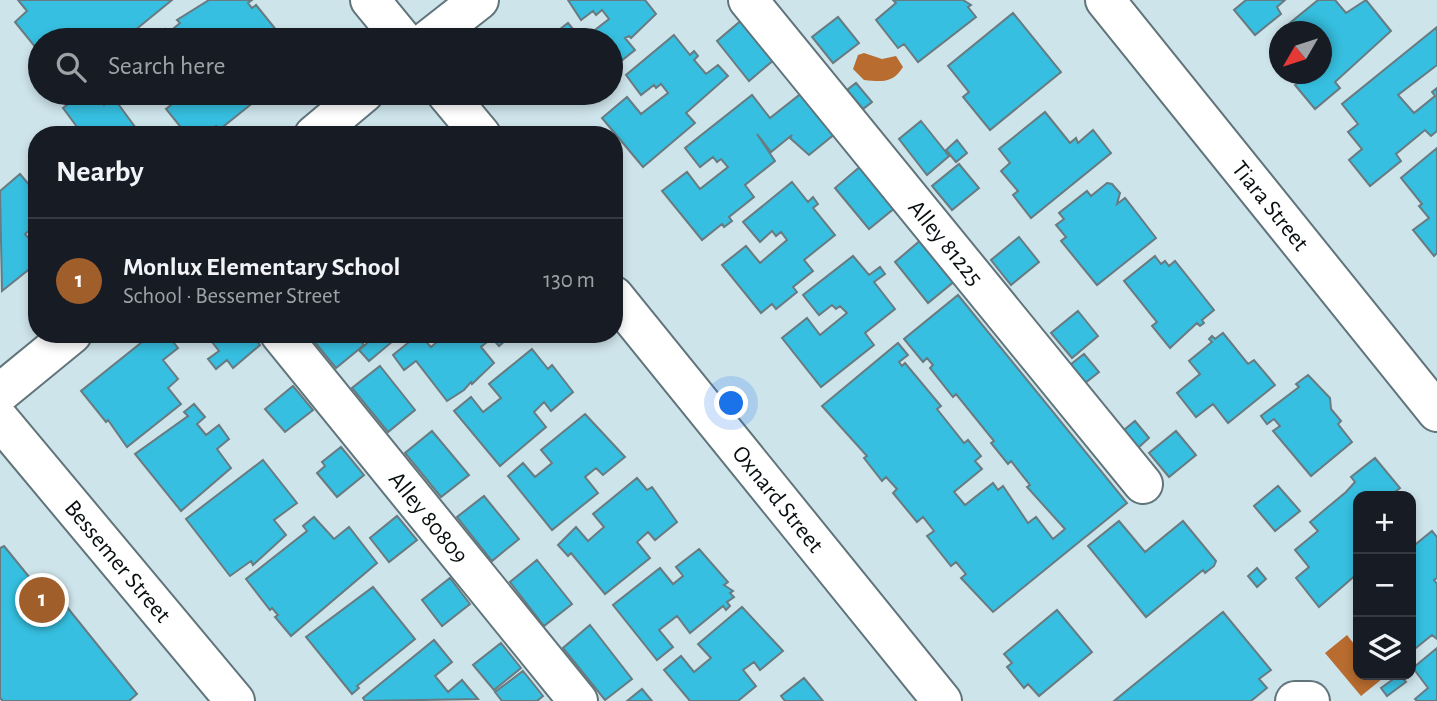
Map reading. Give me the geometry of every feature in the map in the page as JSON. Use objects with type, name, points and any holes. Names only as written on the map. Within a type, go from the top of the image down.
[{"type":"street","points":[[370,0],[393,28]]},
{"type":"street","points":[[443,28],[479,0]]},
{"type":"street","name":"Alley 81225","points":[[748,0],[1143,484]]},
{"type":"street","name":"Tiara Street","points":[[1105,0],[1437,412]]},
{"type":"street","points":[[325,126],[350,105]]},
{"type":"street","points":[[456,105],[474,126]]},
{"type":"street","name":"Oxnard Street","points":[[623,307],[943,701]]},
{"type":"street","points":[[0,393],[61,343]]},
{"type":"street","name":"Alley 80809","points":[[287,343],[578,701]]},
{"type":"street","name":"Bessemer Street","points":[[0,421],[235,701]]},
{"type":"street","points":[[1295,701],[1310,701]]},
{"type":"shaded area","points":[[864,53],[882,59],[896,56],[903,67],[891,79],[864,80],[853,69],[858,55]]},
{"type":"shaded area","points":[[1347,635],[1353,643],[1353,680],[1381,680],[1361,696],[1325,653]]},
{"type":"building","points":[[18,0],[172,0],[138,28],[28,28],[28,38],[15,22],[27,11]]},
{"type":"building","points":[[209,0],[252,0],[248,3],[252,8],[256,5],[275,28],[174,28],[180,23],[177,20]]},
{"type":"building","points":[[568,0],[645,0],[656,14],[631,38],[625,38],[635,50],[623,60],[623,28],[597,28],[609,19],[602,10],[596,15],[593,11],[581,20]]},
{"type":"building","points":[[893,0],[963,0],[971,5],[968,7],[976,17],[918,62],[904,44],[898,48],[876,20],[896,3]]},
{"type":"building","points":[[1246,0],[1285,0],[1277,7],[1281,14],[1255,35],[1234,10]]},
{"type":"building","points":[[1318,0],[1335,0],[1346,13],[1366,0],[1391,31],[1335,82],[1340,88],[1315,109],[1295,85],[1332,84],[1332,21],[1292,21]]},
{"type":"building","points":[[1013,13],[1061,72],[990,130],[963,97],[969,92],[948,66]]},
{"type":"building","points":[[838,17],[859,43],[833,63],[812,37]]},
{"type":"building","points":[[744,18],[776,58],[749,81],[717,41]]},
{"type":"building","points":[[1437,27],[1437,65],[1398,95],[1414,113],[1435,96],[1432,92],[1437,88],[1437,131],[1431,136],[1425,130],[1396,154],[1401,161],[1370,186],[1349,160],[1362,149],[1348,132],[1358,124],[1342,104]]},
{"type":"building","points":[[674,35],[690,55],[694,51],[698,56],[694,60],[706,74],[718,65],[728,76],[686,113],[695,123],[643,167],[623,143],[623,126],[609,126],[602,118],[617,105],[623,105],[627,97],[641,114],[668,93],[661,84],[656,88],[654,85],[641,95],[626,75]]},
{"type":"building","points":[[856,83],[872,102],[863,109],[847,90]]},
{"type":"building","points":[[803,92],[836,133],[809,155],[790,138],[792,135],[771,152],[757,134],[775,161],[745,185],[754,197],[729,217],[732,221],[724,227],[722,224],[702,240],[662,191],[687,172],[700,189],[728,167],[721,159],[717,162],[713,157],[700,167],[685,148],[752,95],[770,118]]},
{"type":"building","points":[[67,105],[119,105],[134,126],[76,126],[63,108]]},
{"type":"building","points":[[171,105],[250,105],[224,126],[180,126],[166,109]]},
{"type":"building","points":[[1045,112],[1070,143],[1076,138],[1078,143],[1093,130],[1111,153],[1031,218],[1013,195],[1018,191],[1001,171],[1010,163],[999,149]]},
{"type":"building","points":[[921,121],[949,156],[927,175],[899,139]]},
{"type":"building","points":[[957,140],[967,153],[956,162],[946,150]]},
{"type":"building","points":[[1437,148],[1437,253],[1434,256],[1413,230],[1429,218],[1419,206],[1422,204],[1401,178]]},
{"type":"building","points":[[959,164],[979,188],[952,210],[932,186]]},
{"type":"building","points":[[862,165],[896,207],[869,229],[835,188]]},
{"type":"building","points":[[20,174],[28,183],[28,232],[25,234],[28,238],[28,270],[2,291],[0,191]]},
{"type":"building","points":[[792,182],[808,202],[813,197],[818,204],[813,208],[835,235],[804,260],[813,271],[793,287],[797,292],[776,309],[772,304],[761,313],[722,265],[746,246],[760,263],[787,240],[781,232],[776,236],[772,231],[760,242],[743,222]]},
{"type":"building","points":[[1107,183],[1112,184],[1120,193],[1117,204],[1125,198],[1156,238],[1097,285],[1061,241],[1066,237],[1056,225],[1064,219],[1059,213],[1087,191],[1091,196]]},
{"type":"building","points":[[1019,237],[1039,262],[1011,285],[991,260]]},
{"type":"building","points":[[922,239],[956,280],[928,303],[895,262]]},
{"type":"building","points":[[853,256],[869,275],[880,267],[885,274],[874,282],[895,309],[865,333],[874,345],[821,387],[782,338],[807,318],[820,335],[847,313],[840,306],[836,309],[832,305],[819,315],[803,295]]},
{"type":"building","points":[[1155,256],[1161,264],[1165,261],[1169,266],[1175,261],[1214,310],[1202,320],[1204,323],[1200,326],[1197,323],[1170,348],[1152,326],[1157,322],[1124,281]]},
{"type":"building","points":[[958,295],[1127,503],[993,612],[961,578],[966,574],[956,562],[951,566],[927,536],[934,531],[923,517],[917,522],[893,493],[897,489],[886,477],[882,481],[864,458],[867,456],[822,406],[898,343],[908,355],[899,362],[902,366],[905,363],[941,406],[937,409],[964,443],[968,440],[981,456],[975,461],[982,469],[954,492],[965,505],[993,483],[998,490],[1003,486],[1028,523],[1036,517],[1053,539],[1065,529],[1027,487],[1030,485],[1011,461],[1008,464],[991,443],[994,441],[956,394],[953,397],[930,368],[933,365],[927,358],[923,362],[904,339]]},
{"type":"building","points":[[1078,311],[1098,336],[1072,358],[1051,333]]},
{"type":"building","points":[[1223,333],[1248,364],[1254,360],[1275,385],[1228,423],[1213,404],[1196,417],[1177,393],[1200,374],[1189,361],[1212,342],[1209,339],[1212,336],[1215,339]]},
{"type":"building","points":[[141,343],[174,343],[178,348],[163,360],[178,379],[168,388],[181,404],[127,447],[108,420],[106,422],[81,391]]},
{"type":"building","points":[[213,343],[260,345],[233,368],[227,360],[216,369],[208,359],[219,351]]},
{"type":"building","points":[[315,343],[362,343],[364,345],[336,368]]},
{"type":"building","points":[[367,343],[391,343],[369,361],[359,350]]},
{"type":"building","points":[[408,343],[427,343],[431,347],[436,343],[486,343],[481,347],[494,363],[472,384],[471,382],[447,401],[416,361],[404,370],[393,355]]},
{"type":"building","points":[[532,349],[548,369],[552,365],[573,392],[551,411],[544,402],[534,412],[546,427],[500,466],[454,411],[471,397],[483,412],[501,398],[489,384]]},
{"type":"building","points":[[1084,354],[1099,372],[1085,383],[1070,365]]},
{"type":"building","points":[[380,366],[415,410],[388,432],[352,388]]},
{"type":"building","points":[[1308,375],[1330,398],[1331,409],[1341,421],[1338,424],[1352,442],[1311,476],[1273,431],[1280,426],[1274,419],[1267,424],[1261,416],[1299,387],[1296,384]]},
{"type":"building","points":[[293,386],[313,410],[285,432],[265,409]]},
{"type":"building","points":[[194,404],[205,417],[197,424],[206,435],[219,425],[229,439],[217,449],[231,468],[181,511],[135,454],[188,416],[184,412]]},
{"type":"building","points":[[585,414],[625,457],[603,475],[596,468],[585,477],[598,493],[552,530],[508,476],[523,463],[535,477],[552,463],[541,450]]},
{"type":"building","points":[[1135,421],[1149,438],[1138,448],[1124,430]]},
{"type":"building","points":[[432,431],[469,475],[441,497],[405,453]]},
{"type":"building","points":[[1176,431],[1196,455],[1169,477],[1149,453]]},
{"type":"building","points":[[341,447],[364,475],[337,497],[317,473],[325,466],[322,462]]},
{"type":"building","points":[[1375,458],[1400,488],[1396,491],[1353,491],[1353,577],[1319,607],[1296,578],[1309,567],[1295,550],[1318,531],[1310,522],[1346,492],[1355,482],[1351,477]]},
{"type":"building","points":[[263,460],[297,503],[274,520],[286,535],[253,565],[251,561],[230,576],[186,519]]},
{"type":"building","points":[[637,478],[647,490],[652,487],[677,522],[655,540],[648,532],[637,542],[650,558],[605,594],[571,553],[568,556],[558,545],[576,527],[588,541],[604,527],[593,514]]},
{"type":"building","points":[[1278,486],[1300,511],[1275,531],[1254,506]]},
{"type":"building","points":[[484,496],[519,539],[492,561],[457,517]]},
{"type":"building","points":[[397,516],[417,540],[389,562],[370,538]]},
{"type":"building","points":[[314,517],[334,539],[349,527],[377,563],[291,636],[275,617],[278,615],[272,608],[270,610],[246,579],[307,531],[303,526]]},
{"type":"building","points":[[1119,521],[1145,552],[1183,521],[1216,561],[1214,566],[1205,573],[1203,570],[1146,617],[1088,546]]},
{"type":"building","points":[[1432,531],[1437,537],[1437,578],[1434,580],[1437,584],[1437,639],[1432,635],[1416,648],[1416,554],[1416,544]]},
{"type":"building","points":[[4,546],[34,583],[42,576],[137,694],[129,701],[3,701],[0,698],[0,548]]},
{"type":"building","points":[[699,549],[728,582],[724,585],[733,591],[730,593],[734,597],[727,602],[730,606],[726,610],[723,606],[690,633],[677,616],[659,630],[673,647],[657,660],[613,605],[660,568],[673,584],[683,576],[676,567]]},
{"type":"building","points":[[537,560],[572,604],[544,626],[510,582]]},
{"type":"building","points":[[1257,568],[1266,579],[1257,587],[1248,576]]},
{"type":"building","points":[[450,578],[470,604],[442,626],[422,600]]},
{"type":"building","points":[[373,587],[415,639],[357,686],[359,688],[352,694],[306,637]]},
{"type":"building","points":[[742,607],[783,651],[760,670],[754,662],[743,670],[756,686],[738,701],[690,701],[664,670],[681,656],[694,672],[711,658],[698,644]]},
{"type":"building","points":[[1057,610],[1092,652],[1039,696],[1028,684],[1024,688],[1007,667],[1012,663],[1004,654]]},
{"type":"building","points":[[1223,612],[1271,670],[1259,679],[1267,688],[1251,701],[1114,701]]},
{"type":"building","points":[[590,625],[632,679],[605,700],[563,648]]},
{"type":"building","points":[[434,640],[452,662],[435,676],[448,692],[462,680],[478,699],[365,701],[363,698]]},
{"type":"building","points":[[501,643],[521,668],[494,690],[473,665]]},
{"type":"building","points":[[1437,648],[1437,701],[1415,699],[1428,688],[1416,672],[1416,666]]},
{"type":"building","points":[[523,671],[543,696],[537,701],[502,701],[495,692]]},
{"type":"building","points":[[804,678],[823,701],[785,701],[781,696]]},
{"type":"building","points":[[1392,680],[1406,682],[1387,696],[1381,688]]},
{"type":"building","points":[[642,689],[652,701],[627,701]]},
{"type":"place","name":"Monlux Elementary School","points":[[42,600]]}]
